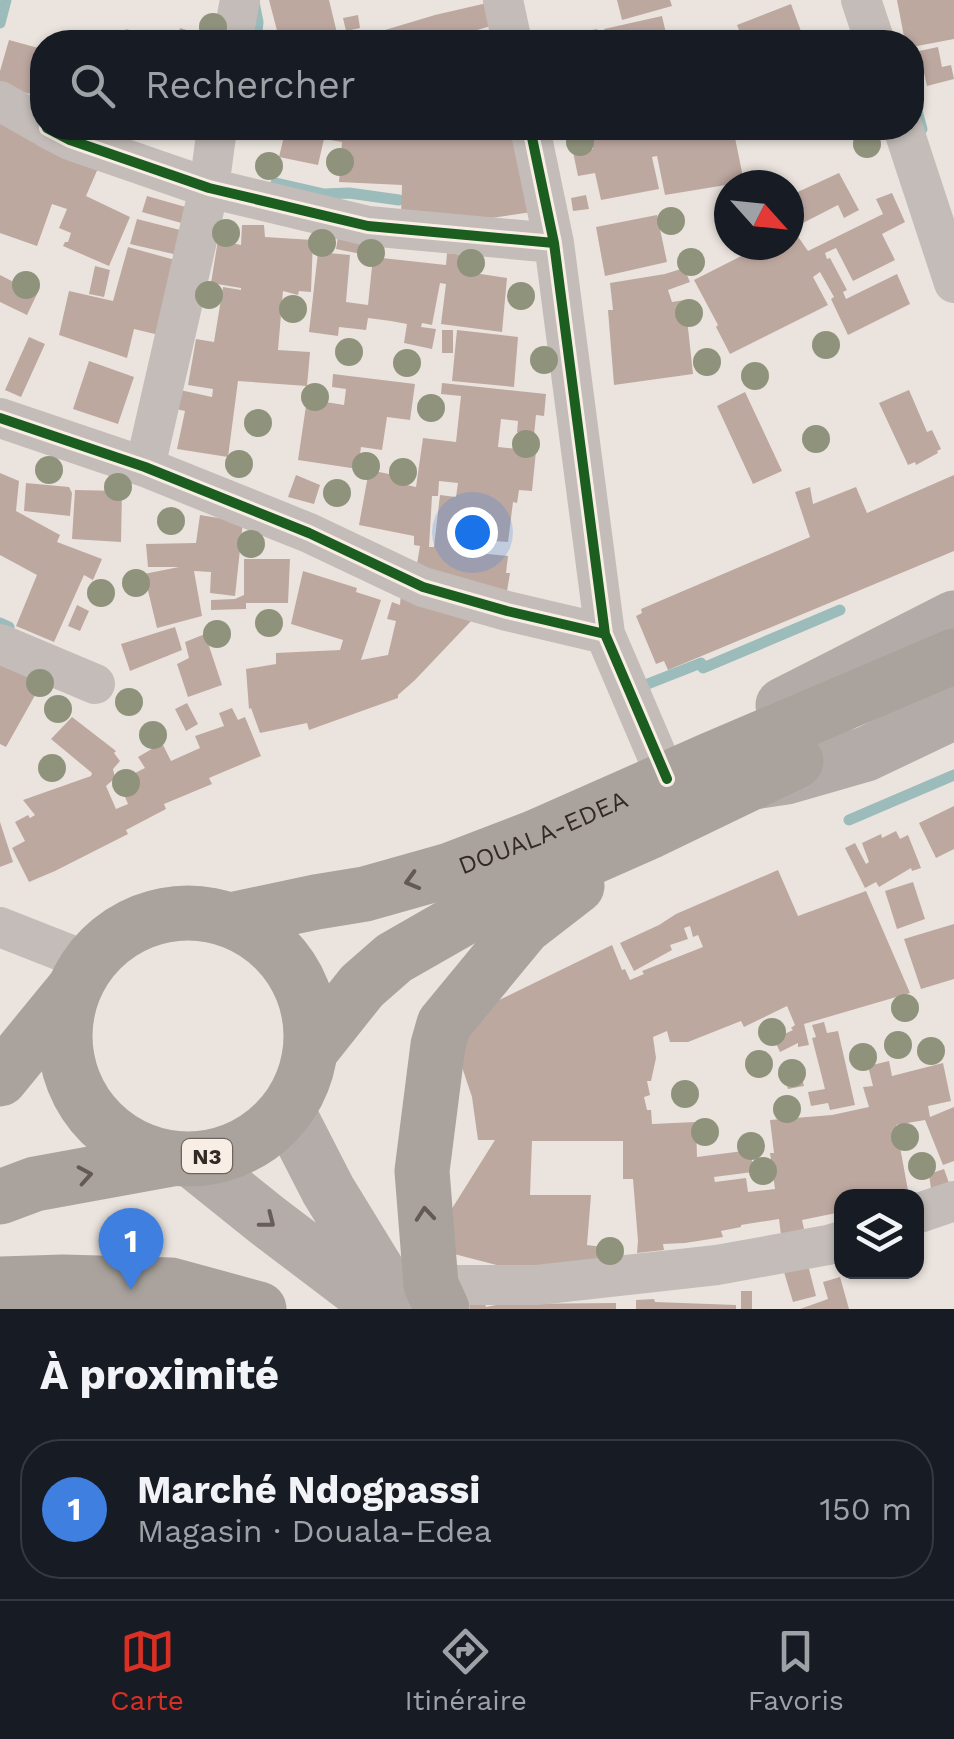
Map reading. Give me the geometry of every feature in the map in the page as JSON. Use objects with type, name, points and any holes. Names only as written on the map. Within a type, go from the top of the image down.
[{"type":"highway","name":"DOUALA-EDEA","points":[[311,1050],[362,986],[394,958],[496,899],[651,831],[710,773],[954,656]]},
{"type":"highway","name":"DOUALA-EDEA","points":[[231,920],[365,894],[450,870],[954,684]]},
{"type":"highway","points":[[425,1301],[422,1171],[444,1024],[524,927],[651,831]]},
{"type":"highway","name":"N3","points":[[0,1078],[111,940],[138,924],[168,914],[199,913],[231,920],[260,936],[284,958],[300,985],[310,1017],[311,1050],[303,1081],[287,1110],[264,1134],[236,1150],[35,1184],[0,1197]]},
{"type":"highway","name":"N3","points":[[82,975],[66,1019],[65,1051],[74,1083],[89,1112],[112,1135],[141,1151],[182,1160]]},
{"type":"highway","points":[[0,1284],[172,1285],[259,1309]]},
{"type":"main road","name":"N3","points":[[710,773],[762,716],[954,618]]},
{"type":"main road","name":"N3","points":[[710,773],[786,777],[866,754],[954,712]]},
{"type":"main road","points":[[287,1110],[328,1190],[425,1301]]},
{"type":"main road","points":[[182,1160],[384,1309]]},
{"type":"street","points":[[234,30],[240,0]]},
{"type":"street","points":[[503,0],[509,30]]},
{"type":"street","points":[[861,0],[871,30]]},
{"type":"street","points":[[0,101],[30,118]]},
{"type":"street","points":[[70,140],[209,188],[368,226],[554,243]]},
{"type":"street","points":[[145,466],[209,188],[216,140]]},
{"type":"street","points":[[533,140],[554,243],[605,634],[710,773]]},
{"type":"street","points":[[907,140],[954,283]]},
{"type":"street","points":[[0,418],[145,466],[309,533],[422,587],[605,634]]},
{"type":"street","points":[[0,644],[95,684]]},
{"type":"street","points":[[0,927],[82,975]]},
{"type":"street","points":[[924,1211],[954,1201]]},
{"type":"street","points":[[425,1301],[717,1265],[834,1244]]},
{"type":"building","points":[[269,0],[329,0],[336,30],[277,30]]},
{"type":"building","points":[[617,0],[670,0],[672,6],[622,20]]},
{"type":"building","points":[[897,0],[954,0],[954,39],[924,45],[924,30],[903,30]]},
{"type":"building","points":[[487,3],[494,25],[477,30],[385,30]]},
{"type":"building","points":[[791,4],[801,30],[739,30],[737,25]]},
{"type":"building","points":[[358,15],[360,28],[346,30],[343,18]]},
{"type":"building","points":[[662,16],[665,30],[604,30]]},
{"type":"building","points":[[9,40],[30,46],[30,94],[0,86]]},
{"type":"building","points":[[938,47],[942,67],[951,65],[954,79],[927,86],[924,50]]},
{"type":"building","points":[[0,119],[30,133],[30,140],[44,140],[99,166],[86,196],[130,217],[109,266],[63,246],[71,233],[59,228],[67,209],[52,204],[37,246],[0,233]]},
{"type":"building","points":[[283,140],[324,140],[318,165],[279,157]]},
{"type":"building","points":[[330,140],[522,140],[532,212],[465,222],[401,215],[402,185],[339,182],[342,142]]},
{"type":"building","points":[[591,140],[735,140],[742,170],[714,170],[714,187],[665,195],[657,156],[652,157],[659,189],[601,200],[595,173],[578,176],[573,152],[593,149]]},
{"type":"building","points":[[839,173],[859,210],[844,218],[838,205],[804,222],[804,189]]},
{"type":"building","points":[[892,193],[905,222],[882,234],[895,260],[853,281],[836,248],[825,253],[847,290],[843,292],[846,299],[897,274],[910,304],[848,335],[820,272],[813,277],[828,305],[730,354],[694,280],[733,260],[804,260],[804,245],[808,251],[883,214],[876,199]]},
{"type":"building","points":[[586,195],[589,209],[573,211],[571,198]]},
{"type":"building","points":[[147,196],[189,208],[185,224],[142,212]]},
{"type":"building","points":[[657,215],[667,262],[605,276],[596,227]]},
{"type":"building","points":[[137,219],[188,232],[182,256],[130,244]]},
{"type":"building","points":[[242,225],[264,225],[265,237],[313,240],[311,292],[299,291],[298,295],[283,291],[278,350],[310,352],[307,386],[238,381],[228,457],[177,449],[185,411],[167,407],[171,388],[212,397],[213,389],[188,385],[196,339],[214,342],[223,287],[241,290],[211,283],[218,240],[241,245]]},
{"type":"building","points":[[338,237],[364,242],[361,254],[336,249]]},
{"type":"building","points":[[128,247],[175,260],[159,335],[134,329],[127,358],[59,335],[69,291],[113,301]]},
{"type":"building","points":[[318,252],[350,255],[346,302],[368,305],[373,257],[446,265],[447,253],[463,255],[461,271],[507,278],[502,332],[441,324],[446,284],[440,283],[432,325],[422,323],[421,327],[436,329],[432,349],[404,343],[407,324],[391,321],[368,318],[366,330],[339,327],[338,336],[309,332]]},
{"type":"building","points":[[95,266],[110,270],[104,297],[89,294]]},
{"type":"building","points":[[684,268],[690,282],[668,290],[672,302],[685,300],[693,374],[614,385],[608,310],[613,310],[610,283]]},
{"type":"building","points":[[0,275],[37,294],[27,315],[0,302]]},
{"type":"building","points":[[442,330],[453,330],[453,353],[442,353]]},
{"type":"building","points":[[457,330],[518,337],[514,387],[452,381]]},
{"type":"building","points":[[29,337],[45,344],[21,397],[5,390]]},
{"type":"building","points":[[89,361],[134,377],[118,424],[73,409]]},
{"type":"building","points":[[333,374],[415,384],[410,420],[387,417],[382,450],[361,447],[358,469],[298,460],[307,399],[344,405],[346,389],[332,387]]},
{"type":"building","points":[[442,383],[546,394],[544,416],[536,415],[534,435],[517,432],[518,421],[501,419],[498,447],[536,451],[532,491],[519,490],[517,503],[513,502],[508,542],[480,540],[478,553],[508,556],[507,591],[415,576],[420,546],[414,545],[414,536],[359,525],[369,470],[409,478],[407,485],[416,487],[423,438],[456,442],[461,396],[441,394]],"holes":[[[439,481],[458,483],[456,497],[440,495],[434,547],[429,547],[432,496],[438,496]]]},
{"type":"building","points":[[909,390],[927,432],[932,430],[941,449],[916,465],[908,465],[879,403]]},
{"type":"building","points":[[745,392],[782,471],[753,484],[717,406]]},
{"type":"building","points":[[0,473],[19,481],[16,511],[60,535],[57,542],[102,559],[93,580],[84,575],[54,642],[16,626],[37,575],[0,555]]},
{"type":"building","points":[[296,475],[320,485],[314,504],[288,497]]},
{"type":"building","points":[[954,475],[954,551],[668,670],[664,661],[656,664],[636,616],[642,613],[641,609],[810,537],[795,492],[810,487],[813,504],[856,487],[867,513]]},
{"type":"building","points":[[26,483],[69,487],[70,516],[24,511]]},
{"type":"building","points":[[75,490],[122,491],[121,542],[72,539]]},
{"type":"building","points":[[200,515],[243,522],[235,596],[210,593],[211,572],[194,571],[202,616],[157,628],[144,574],[179,567],[148,567],[146,544],[196,543]]},
{"type":"building","points":[[244,559],[290,559],[288,603],[246,603],[246,609],[211,610],[211,600],[244,595]]},
{"type":"building","points":[[303,571],[381,600],[361,660],[388,655],[396,621],[387,619],[392,602],[400,605],[401,593],[472,620],[398,698],[309,730],[307,723],[260,733],[249,709],[246,669],[276,664],[276,653],[340,650],[343,640],[291,624]]},
{"type":"building","points":[[77,605],[89,611],[80,631],[68,626]]},
{"type":"building","points":[[175,627],[182,650],[130,671],[121,644]]},
{"type":"building","points":[[205,634],[222,685],[188,697],[177,664],[189,658],[185,642]]},
{"type":"building","points":[[0,656],[43,681],[6,747],[0,744]]},
{"type":"building","points":[[187,703],[198,724],[186,731],[175,709]]},
{"type":"building","points":[[232,708],[238,720],[245,717],[261,756],[209,778],[212,784],[164,804],[166,809],[126,830],[128,834],[29,882],[12,848],[25,841],[15,822],[35,815],[23,800],[92,773],[51,739],[72,717],[116,751],[120,761],[113,769],[115,778],[106,786],[116,809],[128,804],[125,797],[137,790],[129,776],[145,768],[138,757],[162,743],[171,761],[200,748],[195,736],[224,726],[219,713]]},
{"type":"building","points":[[954,806],[954,849],[936,858],[919,823]]},
{"type":"building","points":[[0,822],[13,862],[0,867]]},
{"type":"building","points":[[896,831],[900,839],[908,835],[921,868],[911,868],[879,887],[876,882],[865,888],[845,848],[855,843],[866,864],[869,862],[862,843]]},
{"type":"building","points":[[778,870],[798,916],[866,891],[910,993],[804,1024],[809,1045],[798,1047],[798,1043],[780,1052],[774,1039],[793,1030],[795,1025],[787,1006],[744,1027],[741,1021],[688,1042],[670,1042],[667,1031],[653,1037],[656,1058],[651,1081],[647,1081],[650,1095],[644,1097],[647,1110],[651,1110],[652,1124],[696,1122],[697,1157],[751,1150],[753,1172],[714,1177],[715,1182],[746,1178],[748,1192],[775,1189],[770,1120],[832,1115],[869,1107],[863,1087],[873,1086],[868,1066],[889,1061],[892,1076],[943,1063],[951,1101],[928,1106],[930,1117],[954,1107],[954,1161],[943,1165],[925,1120],[896,1125],[908,1189],[834,1189],[834,1213],[802,1220],[804,1229],[781,1235],[779,1219],[721,1231],[723,1237],[663,1244],[664,1250],[637,1253],[633,1179],[623,1179],[623,1141],[532,1141],[530,1195],[591,1195],[587,1245],[603,1247],[600,1264],[523,1272],[431,1248],[495,1140],[478,1140],[472,1097],[448,1025],[612,945],[630,980],[644,974],[642,971],[703,947],[698,935],[693,937],[690,926],[684,928],[688,939],[670,945],[672,950],[634,971],[620,943]]},
{"type":"building","points":[[913,882],[925,919],[897,929],[885,891]]},
{"type":"building","points":[[954,924],[954,979],[921,989],[904,939]]},
{"type":"building","points":[[824,1022],[827,1033],[838,1031],[855,1105],[830,1110],[828,1103],[811,1106],[808,1092],[825,1089],[812,1025]]},
{"type":"building","points":[[801,1075],[804,1086],[788,1089],[785,1078]]},
{"type":"building","points":[[944,1169],[949,1183],[931,1189],[929,1174]]},
{"type":"building","points":[[808,1265],[816,1296],[793,1302],[784,1272]]},
{"type":"building","points":[[841,1279],[849,1309],[800,1309],[828,1299],[823,1282]]},
{"type":"building","points":[[741,1291],[752,1291],[752,1309],[741,1309]]},
{"type":"building","points":[[484,1300],[486,1307],[616,1303],[616,1309],[470,1309],[469,1304]]},
{"type":"building","points":[[636,1300],[736,1305],[736,1309],[636,1309]]},
{"type":"waterway","points":[[0,23],[6,0]]},
{"type":"waterway","points":[[254,2],[257,30]]},
{"type":"waterway","points":[[276,183],[324,194],[399,200]]},
{"type":"waterway","points":[[640,687],[701,663],[703,668],[840,610]]},
{"type":"waterway","points":[[0,623],[9,627]]},
{"type":"waterway","points":[[849,820],[954,775]]},
{"type":"cycle path","points":[[70,140],[209,188],[368,226],[554,243]]},
{"type":"cycle path","points":[[533,140],[554,243],[605,634],[667,779]]},
{"type":"cycle path","points":[[0,418],[145,467],[309,533],[423,587],[605,634]]},
{"type":"place","name":"Marché Ndogpassi","points":[[131,1290]]}]
